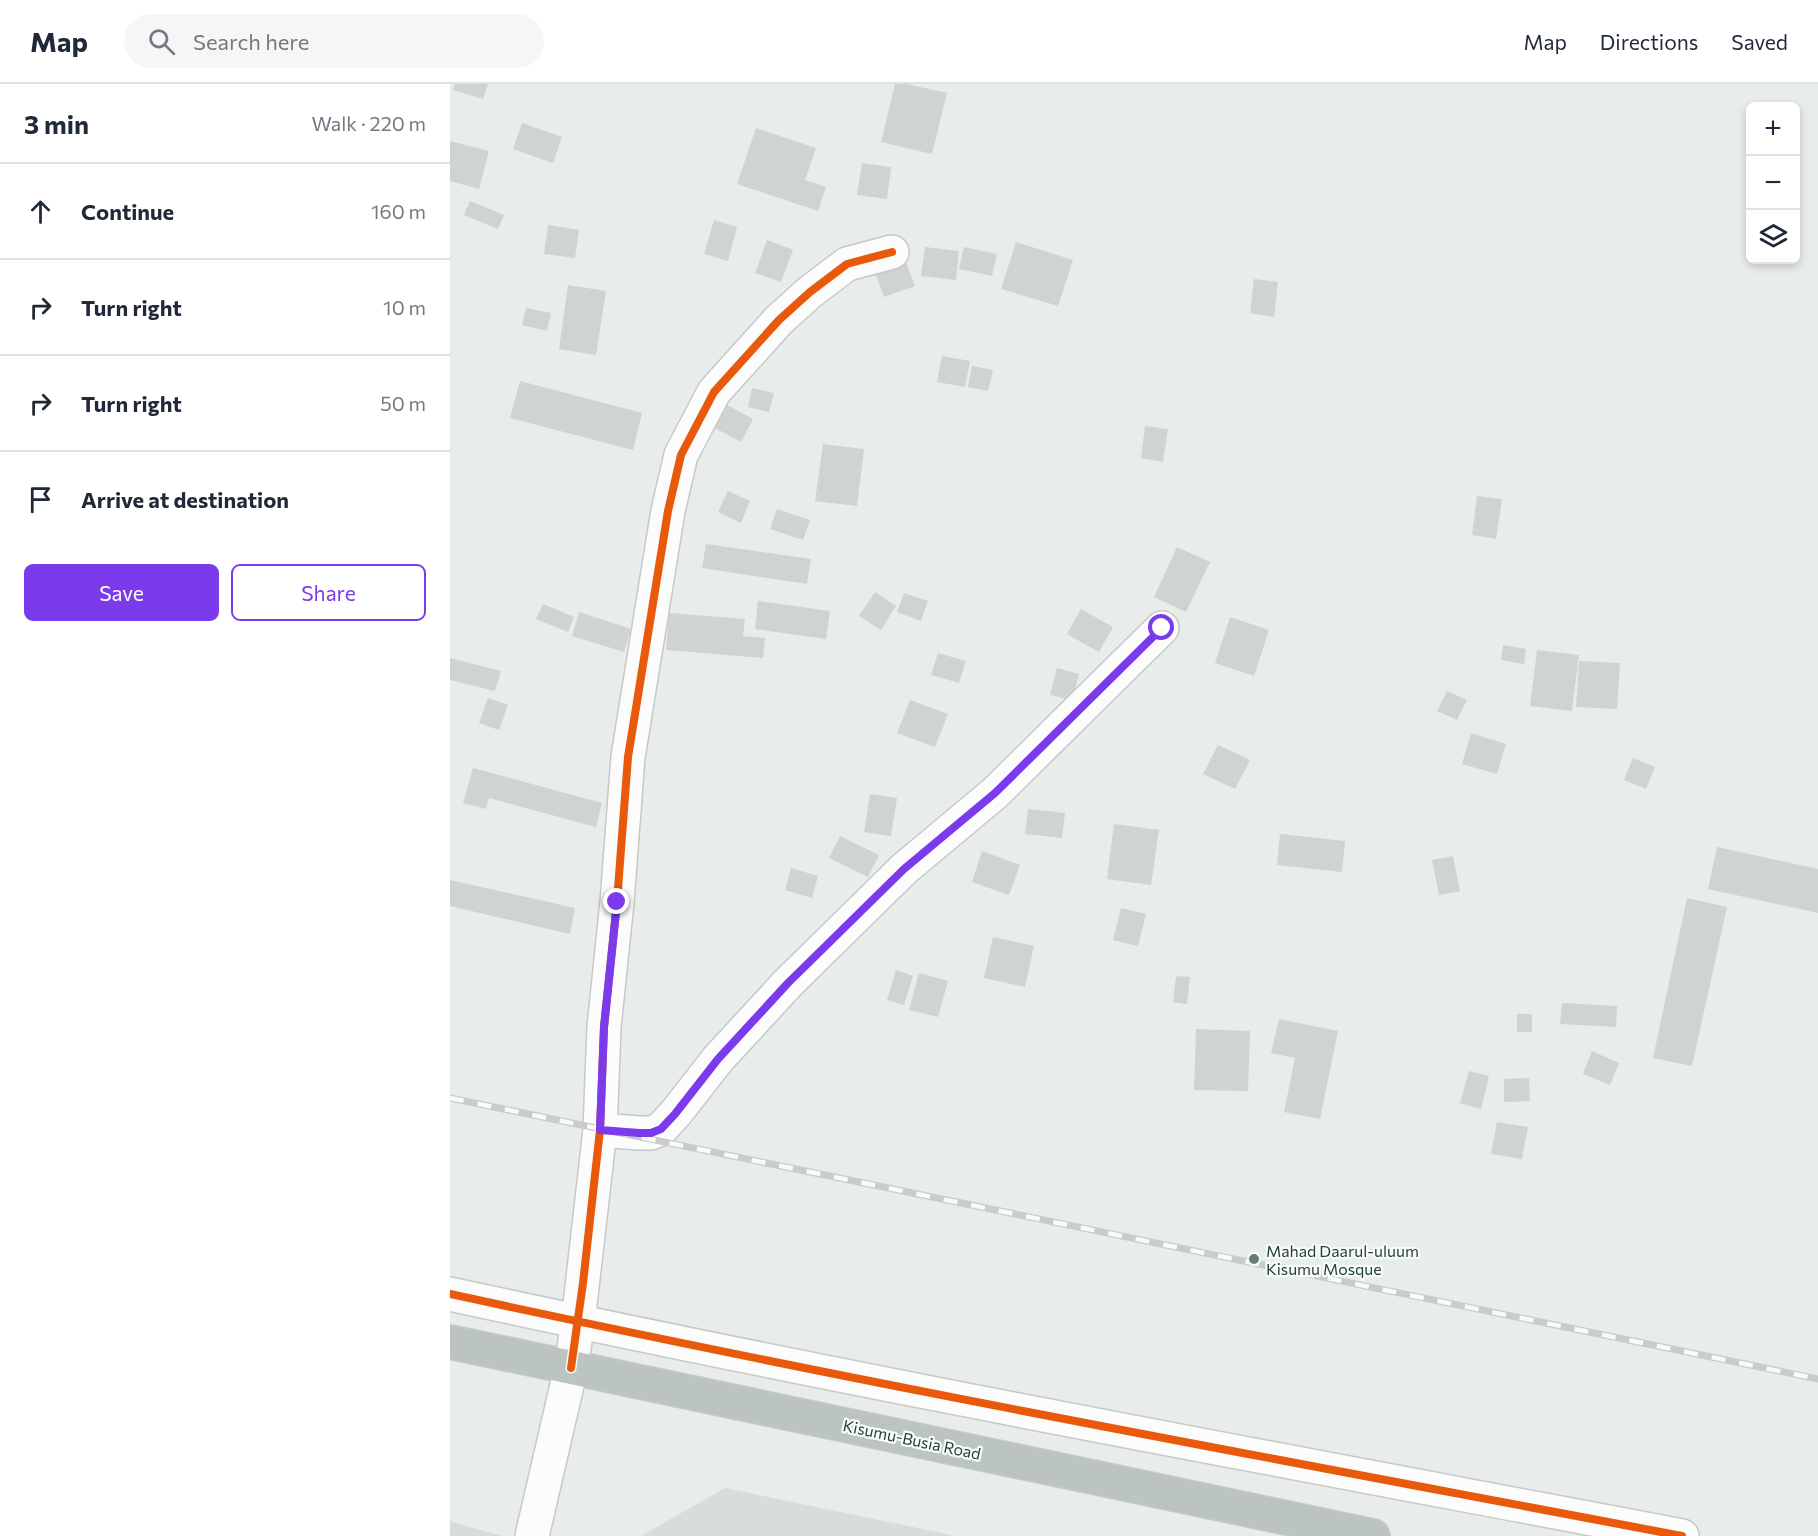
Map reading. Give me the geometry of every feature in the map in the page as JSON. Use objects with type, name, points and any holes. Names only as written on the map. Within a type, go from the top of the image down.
[{"type":"highway","name":"Kisumu-Busia Road","points":[[450,1342],[1373,1536]]},
{"type":"street","points":[[532,1536],[571,1368],[578,1322],[600,1130],[604,1027],[617,902],[628,757],[668,511],[681,455],[714,392],[778,320],[847,264],[892,252]]},
{"type":"street","points":[[600,1130],[651,1133],[661,1129],[718,1059],[788,983],[904,869],[995,793],[1162,628]]},
{"type":"street","points":[[450,1294],[578,1322],[1084,1422],[1682,1536]]},
{"type":"shaded area","points":[[725,1488],[956,1536],[641,1536]]},
{"type":"shaded area","points":[[450,1519],[452,1522],[503,1536],[450,1536]]},
{"type":"building","points":[[455,84],[488,84],[483,99],[453,90]]},
{"type":"building","points":[[895,84],[907,84],[947,93],[932,154],[881,142]]},
{"type":"building","points":[[522,123],[562,137],[553,163],[513,149]]},
{"type":"building","points":[[756,128],[816,148],[805,180],[826,187],[818,211],[737,184]]},
{"type":"building","points":[[450,141],[489,151],[479,189],[450,181]]},
{"type":"building","points":[[862,163],[891,167],[887,199],[857,195]]},
{"type":"building","points":[[470,201],[504,215],[498,229],[464,215]]},
{"type":"building","points":[[714,220],[737,227],[728,261],[704,254]]},
{"type":"building","points":[[548,225],[579,230],[575,258],[544,254]]},
{"type":"building","points":[[767,240],[793,250],[781,282],[755,273]]},
{"type":"building","points":[[1016,242],[1073,260],[1058,306],[1001,289]]},
{"type":"building","points":[[925,247],[959,251],[956,280],[921,276]]},
{"type":"building","points":[[964,247],[997,254],[992,276],[959,269]]},
{"type":"building","points":[[906,262],[915,286],[884,297],[875,273]]},
{"type":"building","points":[[1254,279],[1278,282],[1274,317],[1250,313]]},
{"type":"building","points":[[568,285],[606,291],[596,355],[559,349]]},
{"type":"building","points":[[526,308],[551,313],[547,331],[522,325]]},
{"type":"building","points":[[942,356],[970,361],[965,387],[937,382]]},
{"type":"building","points":[[972,366],[993,370],[988,391],[968,387]]},
{"type":"building","points":[[520,381],[642,413],[633,450],[510,418]]},
{"type":"building","points":[[752,388],[774,393],[769,412],[748,407]]},
{"type":"building","points":[[727,405],[753,419],[741,442],[715,428]]},
{"type":"building","points":[[1145,426],[1168,429],[1163,462],[1141,458]]},
{"type":"building","points":[[823,444],[864,449],[857,506],[815,501]]},
{"type":"building","points":[[728,491],[750,501],[741,523],[718,512]]},
{"type":"building","points":[[1477,496],[1502,499],[1496,539],[1472,535]]},
{"type":"building","points":[[777,509],[810,520],[803,540],[770,529]]},
{"type":"building","points":[[706,544],[811,559],[807,584],[702,568]]},
{"type":"building","points":[[1177,547],[1210,562],[1186,612],[1154,597]]},
{"type":"building","points":[[875,592],[896,606],[881,630],[859,616]]},
{"type":"building","points":[[904,593],[928,601],[921,621],[897,612]]},
{"type":"building","points":[[758,601],[830,611],[826,639],[755,629]]},
{"type":"building","points":[[543,604],[574,617],[568,632],[536,619]]},
{"type":"building","points":[[1081,609],[1113,627],[1099,652],[1067,634]]},
{"type":"building","points":[[579,612],[631,629],[624,652],[572,636]]},
{"type":"building","points":[[669,613],[745,619],[743,636],[765,638],[763,658],[666,650]]},
{"type":"building","points":[[1230,617],[1269,630],[1254,676],[1215,663]]},
{"type":"building","points":[[1503,645],[1526,649],[1524,664],[1501,660]]},
{"type":"building","points":[[1537,650],[1579,655],[1572,711],[1530,706]]},
{"type":"building","points":[[938,653],[966,661],[959,683],[931,675]]},
{"type":"building","points":[[450,658],[501,671],[495,691],[450,680]]},
{"type":"building","points":[[1579,661],[1620,663],[1617,709],[1576,707]]},
{"type":"building","points":[[1057,668],[1079,674],[1072,700],[1050,695]]},
{"type":"building","points":[[1447,691],[1467,700],[1457,720],[1437,711]]},
{"type":"building","points":[[488,698],[508,705],[499,730],[479,723]]},
{"type":"building","points":[[910,700],[948,714],[935,747],[897,733]]},
{"type":"building","points":[[1471,733],[1506,744],[1497,774],[1462,764]]},
{"type":"building","points":[[1218,745],[1250,760],[1235,789],[1203,774]]},
{"type":"building","points":[[1633,758],[1655,767],[1646,789],[1624,780]]},
{"type":"building","points":[[473,768],[602,803],[596,827],[489,798],[486,809],[463,803]]},
{"type":"building","points":[[870,794],[897,798],[891,836],[864,832]]},
{"type":"building","points":[[1028,809],[1065,813],[1062,838],[1025,834]]},
{"type":"building","points":[[1114,824],[1159,830],[1151,885],[1107,879]]},
{"type":"building","points":[[1280,834],[1345,841],[1342,872],[1277,865]]},
{"type":"building","points":[[840,836],[879,855],[868,877],[829,858]]},
{"type":"building","points":[[1717,847],[1818,869],[1818,913],[1708,889]]},
{"type":"building","points":[[982,851],[1020,865],[1009,895],[972,882]]},
{"type":"building","points":[[1453,856],[1460,891],[1439,895],[1432,860]]},
{"type":"building","points":[[791,868],[818,876],[812,898],[785,890]]},
{"type":"building","points":[[450,880],[575,908],[570,934],[450,906]]},
{"type":"building","points":[[1687,898],[1727,907],[1692,1066],[1653,1058]]},
{"type":"building","points":[[1121,908],[1146,914],[1138,946],[1113,940]]},
{"type":"building","points":[[993,937],[1034,946],[1025,987],[984,978]]},
{"type":"building","points":[[896,970],[913,976],[904,1005],[887,1000]]},
{"type":"building","points":[[919,973],[948,981],[938,1017],[909,1010]]},
{"type":"building","points":[[1176,976],[1190,977],[1187,1004],[1173,1002]]},
{"type":"building","points":[[1562,1003],[1617,1006],[1616,1027],[1560,1024]]},
{"type":"building","points":[[1517,1014],[1532,1014],[1532,1032],[1517,1032]]},
{"type":"building","points":[[1279,1019],[1338,1031],[1320,1119],[1284,1112],[1295,1058],[1271,1053]]},
{"type":"building","points":[[1196,1029],[1250,1031],[1248,1091],[1194,1090]]},
{"type":"building","points":[[1592,1051],[1619,1063],[1610,1085],[1583,1074]]},
{"type":"building","points":[[1469,1071],[1489,1076],[1481,1109],[1460,1103]]},
{"type":"building","points":[[1529,1078],[1530,1101],[1504,1102],[1504,1079]]},
{"type":"building","points":[[1497,1122],[1528,1127],[1522,1159],[1491,1154]]},
{"type":"railway","points":[[450,1098],[1818,1379]]},
{"type":"cycle path","points":[[571,1368],[600,1130],[604,1027],[617,902],[628,757],[668,511],[681,455],[714,392],[779,320],[810,292],[847,264],[892,252]]},
{"type":"cycle path","points":[[450,1294],[911,1389],[1682,1536]]},
{"type":"place","name":"Mahad Daarul-uluum Kisumu Mosque","points":[[1254,1259]]},
{"type":"route","points":[[617,902],[604,1027],[600,1130],[651,1133],[661,1129],[675,1114],[718,1059],[788,983],[904,869],[995,793],[1162,628]]}]
